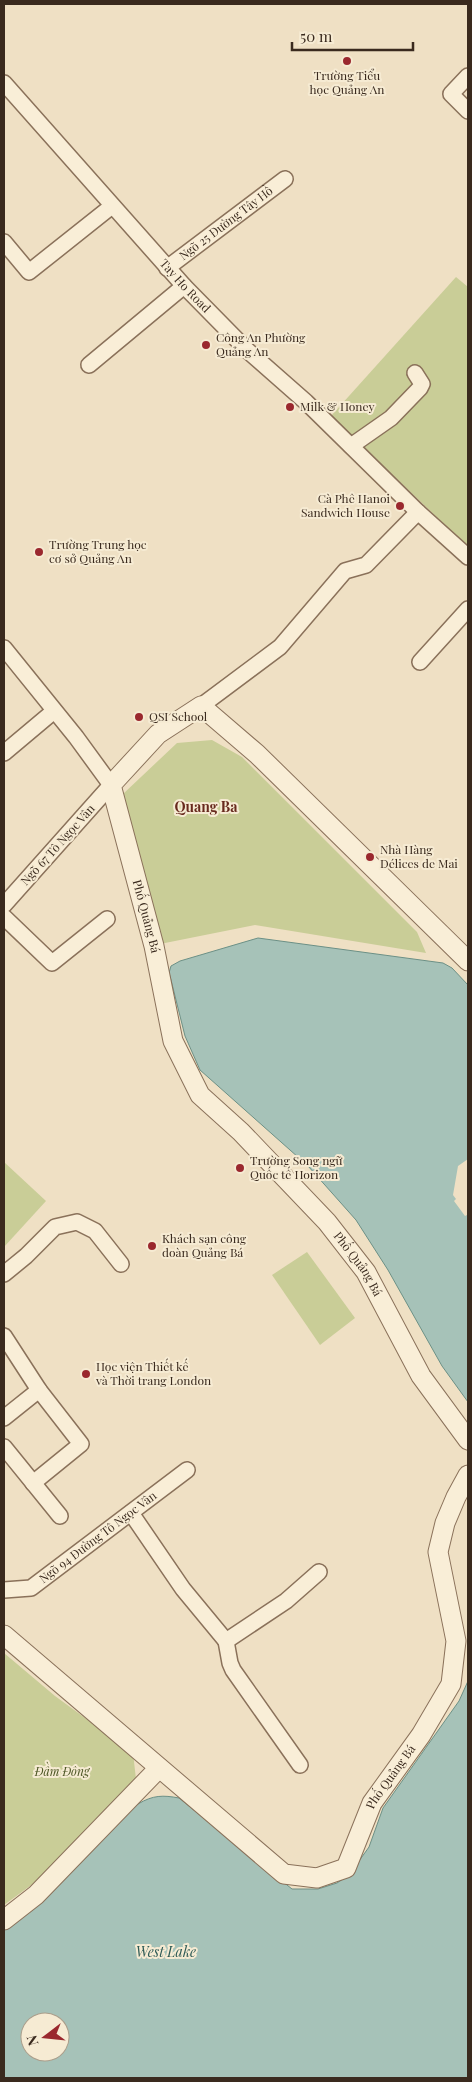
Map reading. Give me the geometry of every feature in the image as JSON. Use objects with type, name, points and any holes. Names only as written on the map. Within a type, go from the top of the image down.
[{"type":"street","points":[[468,76],[451,94],[468,111]]},
{"type":"street","name":"Tay Ho Road","points":[[4,83],[184,286],[248,351],[468,557]]},
{"type":"street","name":"Ngõ 25 Đường Tây Hồ","points":[[167,268],[286,180]]},
{"type":"street","points":[[4,242],[29,272],[112,206]]},
{"type":"street","points":[[89,365],[184,286]]},
{"type":"street","points":[[351,446],[391,418],[420,388],[422,384],[415,373]]},
{"type":"street","points":[[4,648],[112,785],[158,734],[201,706],[280,648],[345,571],[366,565],[418,512]]},
{"type":"street","points":[[420,662],[468,609]]},
{"type":"street","points":[[201,706],[258,754],[468,961]]},
{"type":"street","points":[[4,753],[54,711]]},
{"type":"street","name":"Ngõ 67 Tô Ngọc Vân","points":[[4,905],[112,785]]},
{"type":"street","name":"Phố Quảng Bá","points":[[112,785],[154,946],[174,1041],[200,1095],[241,1132],[327,1222],[366,1272],[421,1376],[468,1440]]},
{"type":"street","points":[[4,917],[52,963],[107,919]]},
{"type":"street","points":[[4,1274],[26,1256],[55,1227],[77,1222],[94,1231],[121,1264]]},
{"type":"street","points":[[4,1336],[39,1390],[82,1444],[33,1483]]},
{"type":"street","points":[[4,1418],[39,1390]]},
{"type":"street","points":[[4,1447],[60,1516]]},
{"type":"street","name":"Ngõ 94 Đường Tô Ngọc Vân","points":[[4,1590],[31,1588],[187,1470]]},
{"type":"street","name":"Phố Quảng Bá","points":[[4,1634],[284,1874],[317,1878],[346,1868],[372,1803],[421,1735],[451,1684],[456,1641],[438,1552],[445,1523],[456,1497],[468,1476]]},
{"type":"street","points":[[131,1513],[183,1589],[226,1641],[230,1663],[234,1670],[300,1765]]},
{"type":"street","points":[[226,1641],[286,1600],[319,1572]]},
{"type":"street","points":[[4,1920],[36,1895],[159,1768]]},
{"type":"green space","points":[[456,277],[468,287],[468,547],[331,416]]},
{"type":"green space","points":[[212,740],[242,757],[417,932],[426,953],[255,925],[160,944],[123,794],[177,743]]},
{"type":"green space","points":[[4,1162],[46,1201],[4,1247]]},
{"type":"green space","points":[[307,1252],[355,1318],[320,1345],[272,1275]]},
{"type":"green space","name":"Đầm Đông","points":[[4,1653],[55,1696],[133,1753],[136,1779],[34,1883],[4,1905]]},
{"type":"water","points":[[258,938],[443,963],[452,968],[468,985],[468,1402],[442,1366],[388,1270],[356,1220],[308,1166],[200,1070],[185,1036],[169,973],[171,966],[180,961]]},
{"type":"water","name":"West Lake","points":[[468,1681],[468,2078],[4,2078],[4,1929],[138,1804],[158,1796],[179,1798],[292,1889],[318,1889],[337,1883],[349,1875],[369,1847],[383,1808],[459,1701]]},
{"type":"pier","points":[[468,1159],[468,1217],[467,1215],[465,1216],[454,1201],[456,1199],[453,1195],[458,1166]]},
{"type":"place","name":"Trường Tiểu học Quảng An","points":[[347,61]]},
{"type":"place","name":"Công An Phường Quảng An","points":[[206,345]]},
{"type":"place","name":"Milk & Honey","points":[[290,407]]},
{"type":"place","name":"Cà Phê Hanoi Sandwich House","points":[[400,506]]},
{"type":"place","name":"Trường Trung học cơ sở Quảng An","points":[[39,552]]},
{"type":"place","name":"QSI School","points":[[139,717]]},
{"type":"place","name":"Nhà Hàng Délices de Mai","points":[[370,857]]},
{"type":"place","name":"Trường Song ngữ Quốc tế Horizon","points":[[240,1168]]},
{"type":"place","name":"Khách sạn công đoàn Quảng Bá","points":[[152,1246]]},
{"type":"place","name":"Học viện Thiết kế và Thời trang London","points":[[86,1374]]},
{"type":"district","name":"Quang Ba","points":[[206,807]]}]
